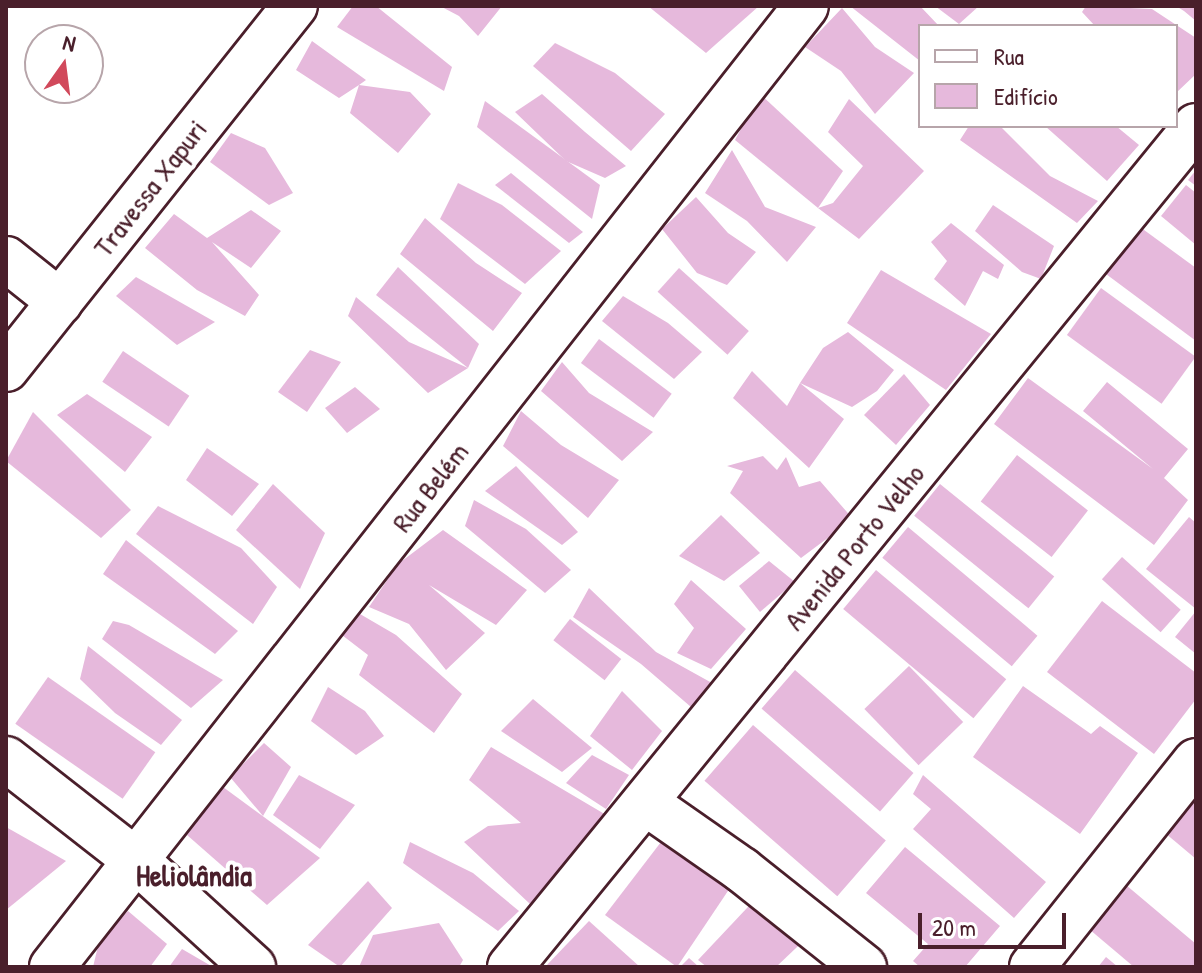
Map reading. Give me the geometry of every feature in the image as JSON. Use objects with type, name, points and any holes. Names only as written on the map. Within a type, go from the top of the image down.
[{"type":"street","name":"Rua Belém","points":[[52,967],[138,862],[806,6]]},
{"type":"street","name":"Travessa Xapuri","points":[[6,369],[291,7]]},
{"type":"street","name":"Avenida Porto Velho","points":[[510,967],[1196,126]]},
{"type":"street","points":[[6,259],[60,302]]},
{"type":"street","points":[[6,759],[138,862],[253,967]]},
{"type":"street","points":[[1032,967],[1196,761]]},
{"type":"street","points":[[646,803],[742,870],[864,967]]},
{"type":"building","points":[[353,6],[376,6],[452,67],[444,91],[337,27]]},
{"type":"building","points":[[440,6],[502,6],[478,36],[459,16]]},
{"type":"building","points":[[648,6],[759,6],[706,53]]},
{"type":"building","points":[[850,6],[920,6],[937,24],[918,24],[918,59]]},
{"type":"building","points":[[935,6],[979,6],[959,24]]},
{"type":"building","points":[[1086,6],[1152,9],[1175,24],[1093,24],[1082,12]]},
{"type":"building","points":[[1176,6],[1196,6],[1196,21],[1184,11]]},
{"type":"building","points":[[842,8],[875,47],[914,73],[875,114],[841,71],[805,47]]},
{"type":"building","points":[[1178,26],[1196,38],[1196,74],[1178,91]]},
{"type":"building","points":[[312,41],[366,80],[339,98],[296,70]]},
{"type":"building","points":[[555,43],[615,73],[665,114],[631,151],[533,66]]},
{"type":"building","points":[[359,85],[410,92],[431,114],[398,153],[350,113]]},
{"type":"building","points":[[542,94],[626,166],[605,178],[566,161],[515,112]]},
{"type":"building","points":[[760,94],[843,171],[818,208],[735,140]]},
{"type":"building","points":[[849,99],[924,171],[859,239],[818,208],[833,203],[863,166],[828,132]]},
{"type":"building","points":[[485,101],[600,185],[592,219],[477,127]]},
{"type":"building","points":[[968,128],[1002,128],[1050,176],[1098,201],[1077,223],[960,140]]},
{"type":"building","points":[[1047,128],[1118,128],[1139,145],[1107,181]]},
{"type":"building","points":[[231,133],[265,148],[293,193],[269,205],[210,162]]},
{"type":"building","points":[[732,150],[765,207],[816,227],[787,262],[747,221],[705,193]]},
{"type":"building","points":[[1196,170],[1196,186],[1188,180]]},
{"type":"building","points":[[511,173],[583,232],[569,243],[495,185]]},
{"type":"building","points":[[458,183],[502,205],[561,251],[525,284],[440,219]]},
{"type":"building","points":[[1186,185],[1196,193],[1196,245],[1161,216]]},
{"type":"building","points":[[696,197],[728,233],[756,252],[727,285],[697,273],[662,229]]},
{"type":"building","points":[[993,205],[1054,246],[1041,279],[1022,272],[975,231]]},
{"type":"building","points":[[251,210],[281,231],[251,268],[212,242],[259,295],[245,316],[197,290],[145,248],[174,214],[207,238]]},
{"type":"building","points":[[425,218],[476,263],[522,293],[493,331],[400,254]]},
{"type":"building","points":[[951,223],[1004,265],[998,279],[983,271],[965,306],[934,279],[947,261],[931,242]]},
{"type":"building","points":[[1140,227],[1196,268],[1196,341],[1106,274]]},
{"type":"building","points":[[398,267],[479,344],[468,368],[376,295]]},
{"type":"building","points":[[679,268],[749,331],[727,355],[658,292]]},
{"type":"building","points":[[881,270],[991,334],[946,390],[847,323]]},
{"type":"building","points":[[136,277],[215,322],[177,345],[116,296]]},
{"type":"building","points":[[1101,288],[1196,357],[1162,404],[1067,335]]},
{"type":"building","points":[[623,296],[668,323],[702,352],[674,379],[602,321]]},
{"type":"building","points":[[356,297],[409,342],[468,368],[428,393],[348,316]]},
{"type":"building","points":[[848,332],[894,370],[877,391],[852,407],[800,383],[823,348]]},
{"type":"building","points":[[599,339],[672,394],[654,418],[581,363]]},
{"type":"building","points":[[310,350],[341,362],[307,412],[278,392]]},
{"type":"building","points":[[123,351],[189,396],[169,426],[102,382]]},
{"type":"building","points":[[562,362],[589,393],[653,432],[622,461],[541,391]]},
{"type":"building","points":[[752,371],[787,406],[800,383],[844,419],[809,468],[733,398]]},
{"type":"building","points":[[904,374],[930,405],[896,445],[864,415]]},
{"type":"building","points":[[1028,378],[1153,469],[1083,411],[1107,382],[1188,449],[1164,478],[1188,500],[1154,545],[994,424]]},
{"type":"building","points":[[355,387],[380,409],[347,433],[325,408]]},
{"type":"building","points":[[87,394],[152,437],[125,472],[57,415]]},
{"type":"building","points":[[521,411],[561,445],[619,480],[588,518],[503,446]]},
{"type":"building","points":[[33,412],[131,510],[101,538],[6,461]]},
{"type":"building","points":[[207,448],[259,484],[232,516],[186,480]]},
{"type":"building","points":[[1017,455],[1088,510],[1052,557],[981,501]]},
{"type":"building","points":[[763,456],[777,470],[786,457],[799,487],[820,481],[853,519],[801,558],[730,493],[743,471],[727,466]]},
{"type":"building","points":[[516,466],[578,532],[562,545],[485,491]]},
{"type":"building","points":[[273,484],[325,533],[300,589],[236,530]]},
{"type":"building","points":[[940,484],[1054,577],[1028,608],[914,516]]},
{"type":"building","points":[[474,500],[526,529],[571,570],[545,593],[465,526]]},
{"type":"building","points":[[158,506],[241,548],[277,587],[253,624],[136,534]]},
{"type":"building","points":[[721,515],[760,553],[724,581],[679,556]]},
{"type":"building","points":[[1189,517],[1196,523],[1196,609],[1146,569]]},
{"type":"building","points":[[908,527],[1037,636],[1012,666],[882,558]]},
{"type":"building","points":[[443,530],[527,590],[496,625],[429,585],[485,633],[446,670],[409,624],[369,607],[398,564]]},
{"type":"building","points":[[126,540],[238,631],[215,654],[103,574]]},
{"type":"building","points":[[1122,557],[1181,610],[1161,632],[1102,579]]},
{"type":"building","points":[[769,561],[795,582],[760,612],[739,586]]},
{"type":"building","points":[[876,570],[1006,679],[973,718],[843,609]]},
{"type":"building","points":[[691,580],[746,629],[711,669],[677,653],[694,628],[674,604]]},
{"type":"building","points":[[589,588],[656,652],[712,683],[691,707],[641,664],[573,617]]},
{"type":"building","points":[[1102,601],[1196,673],[1196,699],[1154,754],[1047,672]]},
{"type":"building","points":[[1196,611],[1196,654],[1175,637]]},
{"type":"building","points":[[360,614],[396,635],[462,694],[434,733],[359,675],[368,655],[338,632]]},
{"type":"building","points":[[570,619],[621,659],[605,680],[553,640]]},
{"type":"building","points":[[113,621],[129,625],[223,680],[191,708],[102,639]]},
{"type":"building","points":[[88,646],[182,720],[161,745],[115,713],[80,679]]},
{"type":"building","points":[[909,666],[963,722],[919,765],[864,709]]},
{"type":"building","points":[[795,670],[913,773],[880,811],[762,708]]},
{"type":"building","points":[[48,677],[155,752],[123,799],[15,724]]},
{"type":"building","points":[[1023,686],[1091,734],[1100,726],[1138,753],[1080,834],[973,757]]},
{"type":"building","points":[[328,687],[365,711],[384,736],[356,755],[311,721]]},
{"type":"building","points":[[622,691],[662,731],[632,770],[590,736]]},
{"type":"building","points":[[533,699],[592,748],[562,772],[501,731]]},
{"type":"building","points":[[753,725],[886,840],[837,896],[704,781]]},
{"type":"building","points":[[264,743],[291,767],[263,816],[230,777]]},
{"type":"building","points":[[491,747],[613,819],[530,904],[464,842],[488,826],[521,823],[469,780]]},
{"type":"building","points":[[592,755],[629,775],[606,809],[566,783]]},
{"type":"building","points":[[1196,769],[1196,859],[1152,822]]},
{"type":"building","points":[[299,775],[355,805],[320,849],[273,815]]},
{"type":"building","points":[[923,775],[1046,882],[1014,918],[913,829],[931,809],[913,794]]},
{"type":"building","points":[[223,787],[320,858],[267,905],[187,835]]},
{"type":"building","points":[[6,827],[66,861],[6,910]]},
{"type":"building","points":[[410,842],[473,873],[519,911],[498,931],[403,863]]},
{"type":"building","points":[[661,842],[742,870],[677,967],[605,915]]},
{"type":"building","points":[[905,847],[1000,926],[965,967],[920,967],[913,961],[928,944],[866,893]]},
{"type":"building","points":[[368,881],[392,908],[340,967],[308,945]]},
{"type":"building","points":[[1126,885],[1196,944],[1196,967],[1134,967],[1089,929]]},
{"type":"building","points":[[763,891],[816,929],[776,967],[707,967],[698,960]]},
{"type":"building","points":[[128,911],[167,944],[150,967],[93,967],[100,938]]},
{"type":"building","points":[[589,921],[640,967],[545,967]]},
{"type":"building","points":[[439,923],[463,960],[459,967],[359,967],[373,935]]},
{"type":"building","points":[[182,949],[213,967],[169,967]]},
{"type":"building","points":[[1106,957],[1118,967],[1098,967]]},
{"type":"building","points":[[689,958],[699,967],[680,967]]},
{"type":"district","name":"Heliolândia","points":[[194,875]]}]
